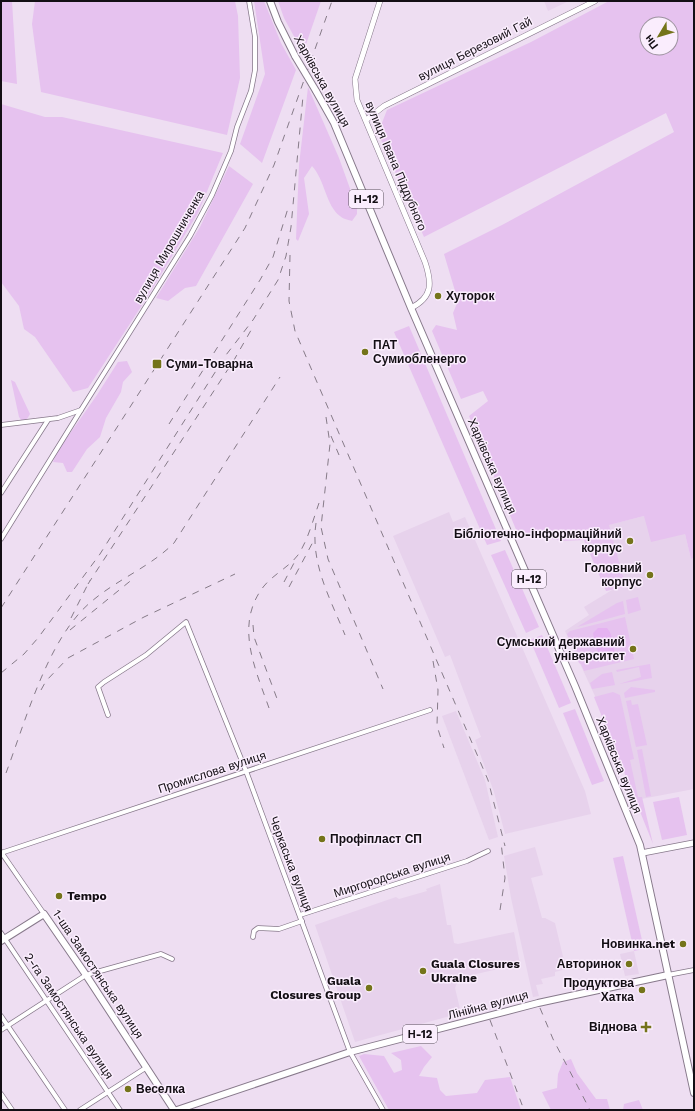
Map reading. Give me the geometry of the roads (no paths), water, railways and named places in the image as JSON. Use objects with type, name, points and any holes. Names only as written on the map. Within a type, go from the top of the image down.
[{"type":"main road","name":"Харківська вулиця","points":[[270,1],[278,22],[295,56],[334,123],[411,308],[573,681],[642,853],[694,1093]]},
{"type":"main road","points":[[642,853],[694,843]]},
{"type":"main road","points":[[3,940],[44,914]]},
{"type":"main road","name":"1-ша Замостянська вулиця","points":[[44,914],[86,975],[174,1110]]},
{"type":"main road","name":"Лінійна вулиця","points":[[177,1110],[350,1052],[538,1003],[668,976]]},
{"type":"street","name":"вулиця Мирошниченка","points":[[1,539],[190,236],[212,195],[231,151],[237,127],[251,91],[255,70],[255,37],[249,1]]},
{"type":"street","name":"вулиця Івана Піддубного","points":[[380,1],[355,79],[357,100],[430,278],[430,289],[420,304],[411,308]]},
{"type":"street","name":"вулиця Березовий Гай","points":[[366,120],[384,106],[595,1]]},
{"type":"street","points":[[1,425],[48,420],[69,416],[81,410]]},
{"type":"street","points":[[1,493],[48,420]]},
{"type":"street","name":"Черкаська вулиця","points":[[108,715],[98,687],[146,655],[186,622],[246,771],[350,1052],[383,1110]]},
{"type":"street","name":"Промислова вулиця","points":[[1,852],[430,710]]},
{"type":"street","name":"Миргородська вулиця","points":[[300,915],[460,864],[488,851]]},
{"type":"street","name":"1-ша Замостянська вулиця","points":[[1,852],[44,914]]},
{"type":"street","points":[[253,937],[254,930],[258,928],[279,929],[302,922]]},
{"type":"street","name":"2-га Замостянська вулиця","points":[[1,933],[3,940],[46,999],[120,1110]]},
{"type":"street","points":[[1,1030],[46,999],[86,975],[161,954],[172,960]]},
{"type":"street","name":"Лінійна вулиця","points":[[668,976],[694,970]]},
{"type":"street","points":[[1,1016],[65,1110]]},
{"type":"street","points":[[80,1110],[147,1067]]},
{"type":"street","points":[[1,1094],[12,1110]]},
{"type":"railway","points":[[1,608],[245,228],[274,165],[332,1]]},
{"type":"railway","points":[[1,673],[24,654],[38,638],[100,554],[226,355],[253,320],[278,280],[286,256],[291,227],[303,96]]},
{"type":"railway","points":[[169,424],[273,257],[289,205]]},
{"type":"railway","points":[[290,255],[289,301],[295,331],[488,780],[505,846]]},
{"type":"railway","points":[[88,584],[234,360],[254,325]]},
{"type":"railway","points":[[6,773],[40,681],[51,657],[76,617],[102,593],[155,559],[174,543],[280,377]]},
{"type":"railway","points":[[326,417],[330,444],[321,527],[328,559],[383,689]]},
{"type":"railway","points":[[331,436],[339,455]]},
{"type":"railway","points":[[269,708],[253,662],[249,631],[250,615],[255,601],[264,586],[290,563],[302,549],[319,503]]},
{"type":"railway","points":[[316,523],[315,538],[319,566],[328,594],[345,635]]},
{"type":"railway","points":[[289,587],[314,540]]},
{"type":"railway","points":[[284,582],[294,563]]},
{"type":"railway","points":[[41,690],[46,681],[68,658],[144,617],[235,574]]},
{"type":"railway","points":[[70,630],[134,578]]},
{"type":"railway","points":[[71,618],[90,580]]},
{"type":"railway","points":[[253,625],[254,637],[279,704]]},
{"type":"railway","points":[[433,661],[438,690],[437,726],[444,748]]},
{"type":"railway","points":[[500,910],[505,878],[501,842]]},
{"type":"railway","points":[[540,1008],[553,1039],[590,1110]]},
{"type":"railway","points":[[490,1020],[524,1110]]},
{"type":"place","name":"Хуторок","points":[[438,296]]},
{"type":"place","name":"ПАТ Сумиобленерго","points":[[365,352]]},
{"type":"place","name":"Суми-Товарна","points":[[157,364]]},
{"type":"place","name":"Бібліотечно-інформаційний корпус","points":[[630,541]]},
{"type":"place","name":"Головний корпус","points":[[650,575]]},
{"type":"place","name":"Сумський державний університет","points":[[633,649]]},
{"type":"place","name":"Профіпласт СП","points":[[322,839]]},
{"type":"place","name":"Tempo","points":[[59,896]]},
{"type":"place","name":"Новинка.net","points":[[683,944]]},
{"type":"place","name":"Авторинок","points":[[629,964]]},
{"type":"place","name":"Guala Closures Ukraine","points":[[423,971]]},
{"type":"place","name":"Guala Closures Group","points":[[369,988]]},
{"type":"place","name":"Продуктова Хатка","points":[[642,990]]},
{"type":"place","name":"Віднова","points":[[646,1027]]},
{"type":"place","name":"Веселка","points":[[128,1089]]}]
